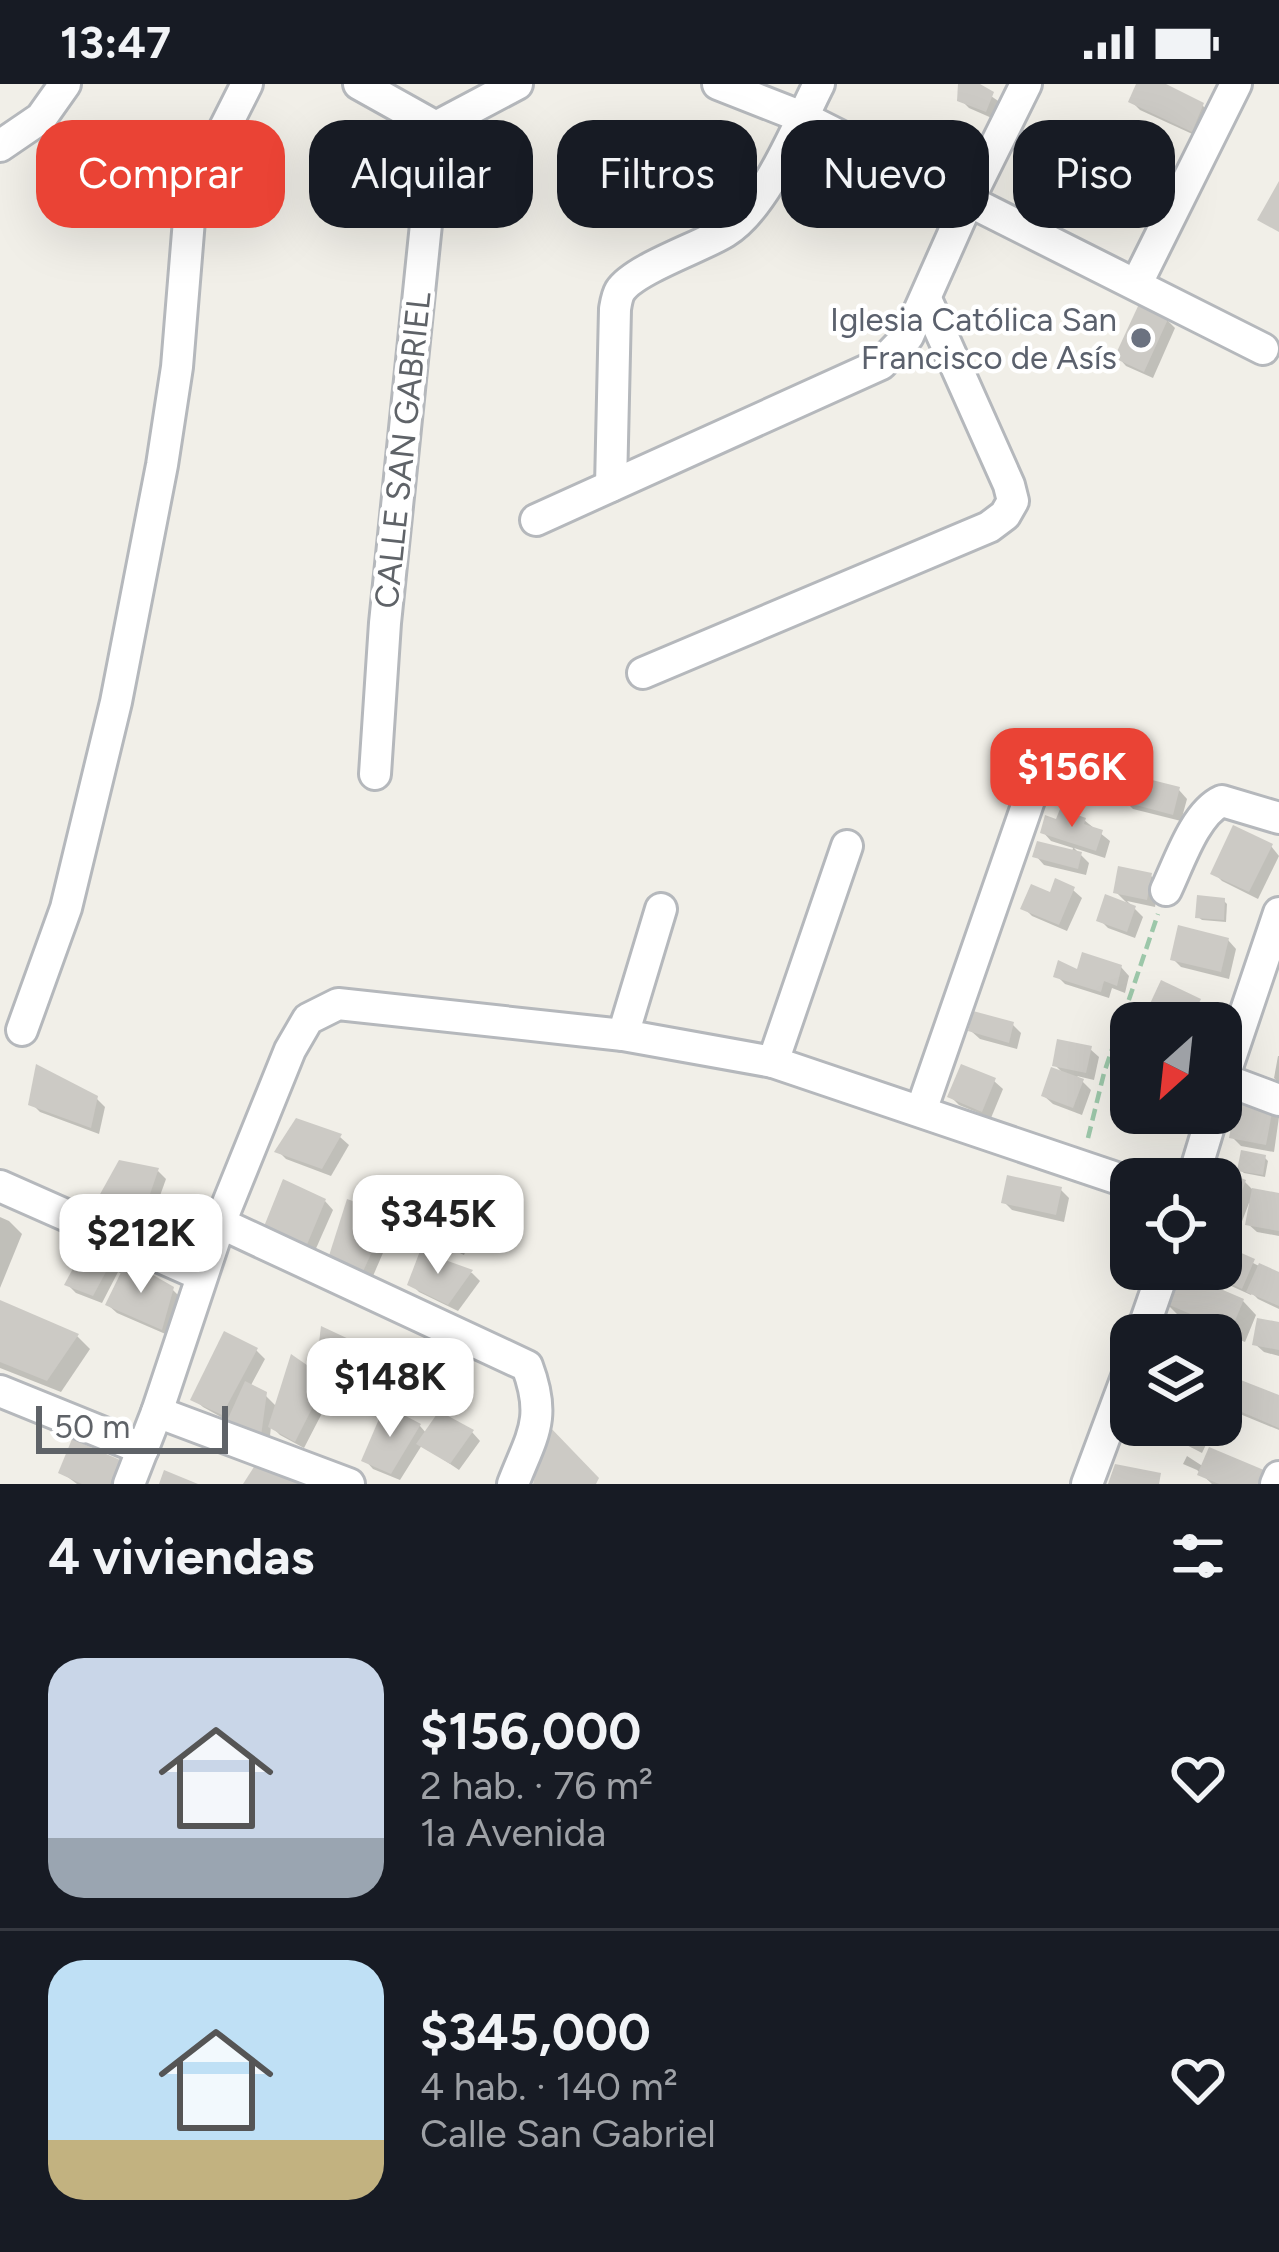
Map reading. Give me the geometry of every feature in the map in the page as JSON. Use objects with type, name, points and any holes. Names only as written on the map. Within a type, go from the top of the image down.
[{"type":"street","points":[[0,146],[41,118],[65,84]]},
{"type":"street","points":[[22,1030],[66,908],[116,702],[177,367],[189,220],[201,176],[247,84]]},
{"type":"street","points":[[358,84],[398,94],[428,120]]},
{"type":"street","points":[[449,120],[517,84]]},
{"type":"street","points":[[718,84],[808,120]]},
{"type":"street","points":[[611,486],[614,309],[620,290],[743,220],[819,84]]},
{"type":"street","points":[[989,159],[1026,84]]},
{"type":"street","points":[[1137,283],[1236,84]]},
{"type":"street","points":[[989,211],[1263,349]]},
{"type":"street","name":"CALLE SAN GABRIEL","points":[[376,774],[385,623],[426,228]]},
{"type":"street","points":[[536,520],[880,364],[908,336],[956,228]]},
{"type":"street","points":[[643,673],[989,526],[1005,515],[1013,501],[1010,484],[926,299]]},
{"type":"street","points":[[921,1112],[1029,800]]},
{"type":"street","points":[[1166,890],[1210,807],[1222,801],[1279,818]]},
{"type":"street","points":[[773,1062],[847,846]]},
{"type":"street","points":[[623,1035],[661,909]]},
{"type":"street","points":[[1242,1023],[1279,914]]},
{"type":"street","points":[[129,1484],[158,1412],[220,1223],[290,1050],[308,1019],[338,1004],[623,1035],[773,1062],[1110,1176]]},
{"type":"street","points":[[1242,1088],[1279,1100]]},
{"type":"street","points":[[0,1186],[201,1275]]},
{"type":"street","points":[[220,1223],[527,1366],[537,1391],[538,1416],[513,1484]]},
{"type":"street","points":[[0,1391],[143,1449]]},
{"type":"street","points":[[158,1412],[336,1482]]},
{"type":"street","points":[[1087,1484],[1110,1422]]},
{"type":"path","points":[[1081,1167],[1104,1073],[1166,890]]},
{"type":"building","points":[[958,84],[980,84],[994,92],[986,112],[957,101]]},
{"type":"building","points":[[1136,84],[1166,84],[1204,103],[1192,132],[1175,120],[1128,102]]},
{"type":"building","points":[[1279,181],[1279,232],[1257,220]]},
{"type":"building","name":"Iglesia Católica San Francisco de Asís","points":[[1139,304],[1169,317],[1144,372],[1114,358]]},
{"type":"building","points":[[1128,774],[1180,787],[1173,815],[1121,801]]},
{"type":"building","points":[[1060,809],[1103,830],[1096,851],[1040,833],[1045,815],[1056,819]]},
{"type":"building","points":[[1233,825],[1273,844],[1249,892],[1210,874]]},
{"type":"building","points":[[1037,841],[1082,852],[1078,869],[1032,857]]},
{"type":"building","points":[[1118,866],[1152,873],[1147,900],[1113,893]]},
{"type":"building","points":[[1055,878],[1075,887],[1059,925],[1020,909],[1031,884],[1050,892]]},
{"type":"building","points":[[1105,894],[1136,906],[1127,932],[1096,921]]},
{"type":"building","points":[[1197,895],[1225,898],[1224,920],[1195,918]]},
{"type":"building","points":[[1178,925],[1229,938],[1221,972],[1170,960]]},
{"type":"building","points":[[1082,952],[1122,965],[1117,986],[1104,981],[1101,992],[1053,977],[1058,960],[1077,969]]},
{"type":"building","points":[[1161,980],[1201,999],[1200,1002],[1151,1002]]},
{"type":"building","points":[[973,1011],[1014,1022],[1009,1043],[968,1031]]},
{"type":"building","points":[[1057,1039],[1092,1046],[1086,1073],[1052,1066]]},
{"type":"building","points":[[36,1064],[98,1096],[91,1128],[28,1105]]},
{"type":"building","points":[[961,1064],[996,1078],[982,1112],[947,1097]]},
{"type":"building","points":[[1051,1067],[1084,1079],[1073,1108],[1041,1096]]},
{"type":"building","points":[[1242,1101],[1273,1107],[1266,1145],[1229,1138],[1230,1134],[1242,1134]]},
{"type":"building","points":[[296,1118],[342,1134],[322,1169],[274,1152]]},
{"type":"building","points":[[1241,1150],[1266,1155],[1263,1175],[1242,1172]]},
{"type":"building","points":[[119,1160],[159,1168],[139,1226],[94,1205]]},
{"type":"building","points":[[1007,1175],[1062,1187],[1056,1215],[1001,1203]]},
{"type":"building","points":[[283,1179],[326,1199],[306,1247],[263,1229]]},
{"type":"building","points":[[1252,1188],[1279,1193],[1279,1231],[1245,1225]]},
{"type":"building","points":[[347,1199],[389,1214],[361,1276],[327,1262]]},
{"type":"building","points":[[437,1205],[468,1216],[455,1248],[422,1234]]},
{"type":"building","points":[[89,1239],[115,1255],[93,1296],[64,1285]]},
{"type":"building","points":[[420,1251],[473,1270],[448,1305],[407,1285]]},
{"type":"building","points":[[1242,1253],[1255,1259],[1242,1289]]},
{"type":"building","points":[[127,1260],[174,1287],[162,1330],[105,1305]]},
{"type":"building","points":[[1259,1263],[1279,1272],[1279,1306],[1246,1292]]},
{"type":"building","points":[[1167,1290],[1223,1290],[1244,1299],[1238,1314],[1191,1314],[1162,1302]]},
{"type":"building","points":[[0,1300],[79,1334],[47,1381],[0,1362]]},
{"type":"building","points":[[1257,1318],[1279,1322],[1279,1350],[1252,1345]]},
{"type":"building","points":[[321,1326],[368,1348],[345,1374],[317,1359]]},
{"type":"building","points":[[224,1331],[258,1348],[222,1415],[190,1400]]},
{"type":"building","points":[[291,1354],[327,1379],[295,1442],[268,1427]]},
{"type":"building","points":[[245,1381],[267,1392],[261,1436],[226,1423]]},
{"type":"building","points":[[1242,1381],[1279,1395],[1279,1428],[1242,1412]]},
{"type":"building","points":[[385,1405],[421,1424],[391,1474],[361,1461]]},
{"type":"building","points":[[439,1411],[474,1430],[450,1464],[416,1444]]},
{"type":"building","points":[[547,1424],[599,1478],[596,1484],[533,1484]]},
{"type":"building","points":[[72,1439],[120,1460],[110,1484],[82,1484],[58,1473]]},
{"type":"building","points":[[1209,1447],[1271,1473],[1266,1484],[1219,1484],[1197,1475]]},
{"type":"building","points":[[259,1459],[317,1484],[243,1484]]},
{"type":"building","points":[[1115,1464],[1161,1473],[1159,1484],[1108,1484]]},
{"type":"building","points":[[164,1470],[198,1484],[159,1484]]},
{"type":"place","name":"Iglesia Católica San Francisco de Asís","points":[[1141,338]]}]
